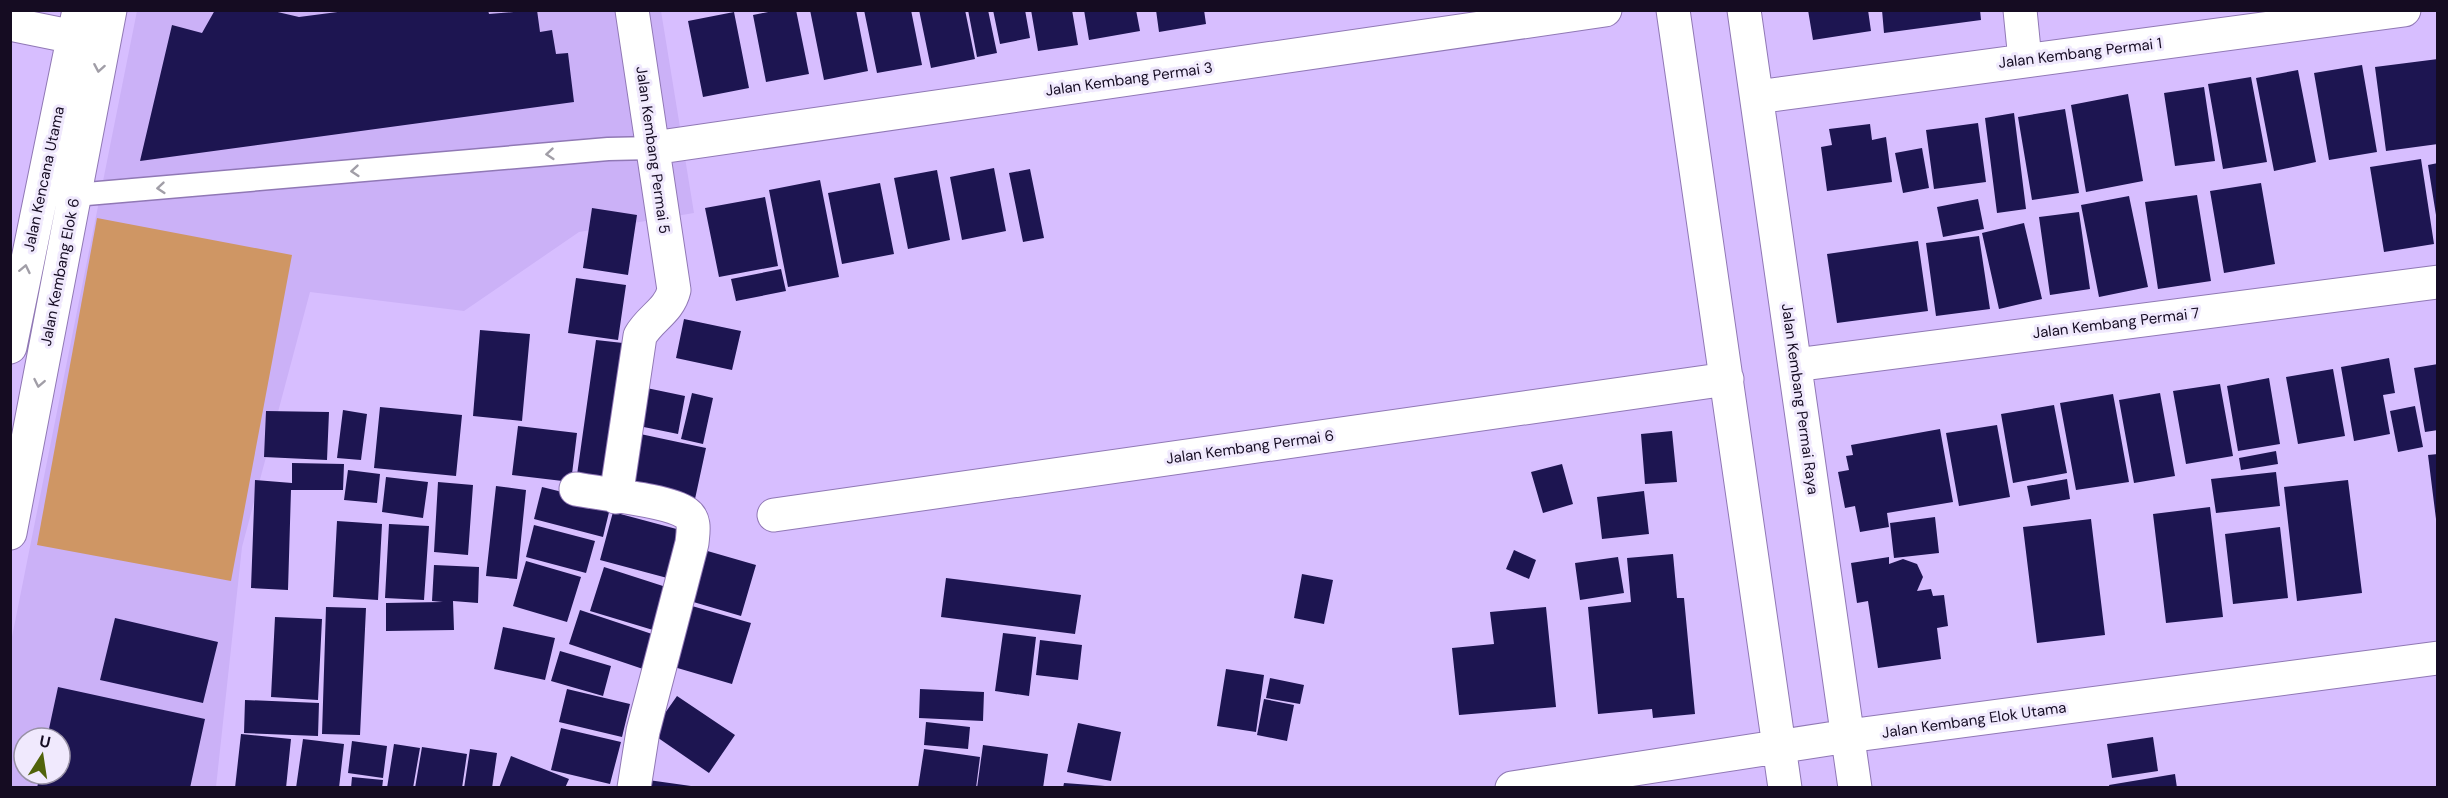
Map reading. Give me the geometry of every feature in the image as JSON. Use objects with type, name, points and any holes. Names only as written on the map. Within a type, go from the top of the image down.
[{"type":"street","name":"Jalan Kembang Elok 6","points":[[10,533],[110,10]]},
{"type":"street","name":"Jalan Kembang Permai 5","points":[[616,497],[640,336],[647,324],[671,301],[674,290],[632,10]]},
{"type":"street","name":"Jalan Kembang Permai 3","points":[[653,148],[1605,10]]},
{"type":"street","points":[[1673,10],[1785,788]]},
{"type":"street","name":"Jalan Kembang Permai Raya","points":[[1744,10],[1854,788]]},
{"type":"street","points":[[2020,10],[2025,60]]},
{"type":"street","name":"Jalan Kembang Permai 1","points":[[1757,97],[2404,10]]},
{"type":"street","points":[[10,24],[76,24]]},
{"type":"street","name":"Jalan Kencana Utama","points":[[10,347],[14,311],[76,24]]},
{"type":"street","name":"Jalan Kembang Permai 7","points":[[1795,365],[2438,282]]},
{"type":"street","points":[[14,311],[51,318]]},
{"type":"street","name":"Jalan Kembang Permai 6","points":[[774,515],[1727,379]]},
{"type":"street","points":[[576,489],[680,510],[687,513],[694,525],[692,543],[644,730],[634,788]]},
{"type":"street","name":"Jalan Kembang Elok Utama","points":[[1512,788],[1848,736],[2438,658]]},
{"type":"lane","points":[[75,195],[608,149],[653,148]]},
{"type":"shaded area","points":[[137,11],[661,11],[694,213],[579,232],[464,311],[310,292],[242,547],[216,787],[11,788],[11,642]]},
{"type":"shaded area","points":[[97,218],[292,255],[231,581],[37,545]]},
{"type":"building","points":[[215,10],[269,10],[299,17],[353,10],[488,10],[489,14],[537,10],[540,32],[552,30],[556,54],[568,53],[574,102],[140,161],[172,25],[202,33]]},
{"type":"building","points":[[778,10],[796,10],[809,74],[766,82],[753,15]]},
{"type":"building","points":[[810,10],[856,10],[868,71],[824,80]]},
{"type":"building","points":[[864,10],[911,10],[922,65],[877,73]]},
{"type":"building","points":[[919,10],[965,10],[975,59],[931,68]]},
{"type":"building","points":[[968,10],[988,10],[997,53],[977,57]]},
{"type":"building","points":[[993,10],[1025,10],[1030,38],[1000,44]]},
{"type":"building","points":[[1031,10],[1072,10],[1078,45],[1038,51]]},
{"type":"building","points":[[1084,10],[1136,10],[1140,31],[1089,40]]},
{"type":"building","points":[[1156,10],[1204,10],[1206,24],[1159,32]]},
{"type":"building","points":[[1808,10],[1868,10],[1871,31],[1813,40]]},
{"type":"building","points":[[1882,10],[1980,10],[1981,20],[1884,33]]},
{"type":"building","points":[[734,12],[749,88],[703,97],[688,21]]},
{"type":"building","points":[[2438,59],[2438,144],[2386,151],[2375,67]]},
{"type":"building","points":[[2362,65],[2377,152],[2329,160],[2314,73]]},
{"type":"building","points":[[2298,70],[2316,162],[2274,171],[2256,78]]},
{"type":"building","points":[[2251,77],[2267,162],[2223,169],[2208,84]]},
{"type":"building","points":[[2204,87],[2215,161],[2175,166],[2164,93]]},
{"type":"building","points":[[2128,94],[2143,181],[2086,192],[2071,105]]},
{"type":"building","points":[[2065,109],[2079,193],[2032,200],[2018,117]]},
{"type":"building","points":[[2014,113],[2026,209],[1997,213],[1985,118]]},
{"type":"building","points":[[1978,123],[1986,182],[1934,189],[1926,130]]},
{"type":"building","points":[[1870,124],[1872,140],[1886,137],[1892,182],[1827,191],[1821,147],[1832,145],[1829,129]]},
{"type":"building","points":[[1922,148],[1929,188],[1903,193],[1895,153]]},
{"type":"building","points":[[2421,159],[2434,244],[2384,252],[2370,167]]},
{"type":"building","points":[[2438,163],[2438,215],[2436,215],[2428,165]]},
{"type":"building","points":[[994,168],[1006,231],[962,240],[950,177]]},
{"type":"building","points":[[1030,169],[1044,238],[1023,242],[1009,173]]},
{"type":"building","points":[[937,170],[950,240],[908,249],[894,178]]},
{"type":"building","points":[[820,180],[839,277],[788,287],[769,190]]},
{"type":"building","points":[[880,183],[894,254],[842,264],[828,193]]},
{"type":"building","points":[[2261,183],[2275,264],[2224,273],[2210,191]]},
{"type":"building","points":[[2197,195],[2211,281],[2158,289],[2145,202]]},
{"type":"building","points":[[2129,196],[2148,287],[2099,297],[2081,205]]},
{"type":"building","points":[[765,197],[778,266],[719,277],[705,208]]},
{"type":"building","points":[[1978,199],[1984,229],[1943,237],[1937,207]]},
{"type":"building","points":[[592,208],[637,215],[628,275],[583,268]]},
{"type":"building","points":[[2079,212],[2090,289],[2050,295],[2039,217]]},
{"type":"building","points":[[2024,223],[2042,299],[1999,309],[1982,233]]},
{"type":"building","points":[[1979,236],[1990,309],[1936,316],[1926,243]]},
{"type":"building","points":[[1918,241],[1928,311],[1837,323],[1827,254]]},
{"type":"building","points":[[781,269],[786,291],[736,301],[731,279]]},
{"type":"building","points":[[576,278],[626,285],[618,340],[568,333]]},
{"type":"building","points":[[684,319],[741,331],[732,370],[676,358]]},
{"type":"building","points":[[480,330],[530,334],[522,421],[473,416]]},
{"type":"building","points":[[596,340],[632,344],[612,487],[576,482]]},
{"type":"building","points":[[2389,358],[2395,393],[2383,395],[2390,434],[2354,441],[2341,367]]},
{"type":"building","points":[[2438,364],[2438,430],[2425,432],[2414,368]]},
{"type":"building","points":[[2333,369],[2345,436],[2298,444],[2286,377]]},
{"type":"building","points":[[2269,378],[2280,444],[2238,451],[2227,386]]},
{"type":"building","points":[[2220,384],[2233,456],[2186,464],[2173,391]]},
{"type":"building","points":[[637,386],[685,396],[678,434],[629,424]]},
{"type":"building","points":[[692,393],[713,398],[703,444],[681,439]]},
{"type":"building","points":[[2160,393],[2175,476],[2134,483],[2119,400]]},
{"type":"building","points":[[2113,394],[2129,482],[2076,490],[2060,403]]},
{"type":"building","points":[[2054,405],[2067,473],[2013,483],[2001,414]]},
{"type":"building","points":[[2415,406],[2423,447],[2398,452],[2390,411]]},
{"type":"building","points":[[380,407],[462,415],[456,476],[374,468]]},
{"type":"building","points":[[343,410],[367,414],[361,460],[337,458]]},
{"type":"building","points":[[266,411],[329,412],[327,460],[264,457]]},
{"type":"building","points":[[1997,425],[2010,497],[1959,506],[1946,433]]},
{"type":"building","points":[[518,426],[577,433],[571,482],[512,475]]},
{"type":"building","points":[[1940,429],[1953,502],[1887,513],[1889,527],[1860,532],[1855,506],[1845,508],[1838,472],[1849,470],[1846,456],[1853,455],[1851,445]]},
{"type":"building","points":[[1672,431],[1677,482],[1645,484],[1641,434]]},
{"type":"building","points":[[631,432],[706,448],[695,499],[621,483]]},
{"type":"building","points":[[2276,451],[2278,464],[2241,470],[2239,458]]},
{"type":"building","points":[[2438,454],[2438,518],[2436,519],[2428,455]]},
{"type":"building","points":[[292,463],[344,464],[343,490],[291,490],[288,590],[251,588],[255,480],[292,483]]},
{"type":"building","points":[[1562,464],[1573,504],[1543,513],[1531,472]]},
{"type":"building","points":[[348,470],[380,474],[377,503],[344,500]]},
{"type":"building","points":[[2276,472],[2280,506],[2216,513],[2211,479]]},
{"type":"building","points":[[386,477],[428,482],[423,518],[382,512]]},
{"type":"building","points":[[2067,479],[2070,499],[2031,506],[2027,486]]},
{"type":"building","points":[[2348,480],[2362,593],[2297,601],[2284,487]]},
{"type":"building","points":[[438,482],[473,485],[468,555],[434,552]]},
{"type":"building","points":[[496,486],[526,490],[517,579],[486,576]]},
{"type":"building","points":[[542,487],[611,504],[603,537],[534,519]]},
{"type":"building","points":[[1644,491],[1649,534],[1602,539],[1597,497]]},
{"type":"building","points":[[2210,507],[2223,617],[2166,623],[2153,514]]},
{"type":"building","points":[[613,512],[684,531],[671,579],[600,560]]},
{"type":"building","points":[[1935,517],[1939,553],[1894,558],[1890,523]]},
{"type":"building","points":[[2091,519],[2105,635],[2037,643],[2023,527]]},
{"type":"building","points":[[337,521],[382,524],[378,600],[333,597]]},
{"type":"building","points":[[389,524],[429,526],[424,600],[385,598]]},
{"type":"building","points":[[534,525],[595,541],[586,573],[526,557]]},
{"type":"building","points":[[2280,527],[2288,598],[2233,604],[2225,534]]},
{"type":"building","points":[[704,550],[756,565],[741,616],[690,601]]},
{"type":"building","points":[[1514,550],[1536,560],[1529,579],[1506,569]]},
{"type":"building","points":[[1673,554],[1677,598],[1684,598],[1695,714],[1653,718],[1652,709],[1598,714],[1588,607],[1631,602],[1627,558]]},
{"type":"building","points":[[1618,557],[1624,593],[1580,600],[1575,563]]},
{"type":"building","points":[[1889,557],[1889,564],[1903,559],[1917,564],[1923,577],[1917,591],[1931,589],[1933,596],[1944,595],[1948,626],[1937,628],[1941,659],[1878,668],[1868,601],[1857,603],[1851,563]]},
{"type":"building","points":[[526,561],[581,577],[567,622],[513,606]]},
{"type":"building","points":[[434,565],[479,567],[478,603],[453,601],[454,630],[386,631],[386,603],[443,602],[432,601]]},
{"type":"building","points":[[604,567],[666,587],[653,630],[590,611]]},
{"type":"building","points":[[1302,574],[1333,580],[1324,624],[1294,618]]},
{"type":"building","points":[[946,578],[1081,595],[1075,634],[941,617]]},
{"type":"building","points":[[692,606],[751,623],[732,684],[674,667]]},
{"type":"building","points":[[326,607],[366,608],[360,735],[322,734]]},
{"type":"building","points":[[1546,607],[1556,707],[1459,715],[1452,648],[1494,644],[1490,612]]},
{"type":"building","points":[[580,610],[655,635],[643,669],[569,644]]},
{"type":"building","points":[[275,617],[322,619],[318,700],[271,697]]},
{"type":"building","points":[[115,618],[218,642],[203,703],[100,680]]},
{"type":"building","points":[[503,627],[555,638],[545,680],[494,669]]},
{"type":"building","points":[[1003,633],[1036,637],[1029,696],[995,691]]},
{"type":"building","points":[[1040,640],[1082,645],[1078,680],[1036,675]]},
{"type":"building","points":[[560,651],[611,666],[603,696],[551,681]]},
{"type":"building","points":[[1226,669],[1264,675],[1256,732],[1217,726]]},
{"type":"building","points":[[1270,678],[1304,685],[1300,704],[1266,698]]},
{"type":"building","points":[[58,687],[205,719],[190,788],[37,788],[37,786],[72,786],[72,726],[50,726]]},
{"type":"building","points":[[567,689],[630,704],[622,737],[559,722]]},
{"type":"building","points":[[920,689],[984,692],[983,721],[919,718]]},
{"type":"building","points":[[677,696],[735,735],[709,773],[651,733]]},
{"type":"building","points":[[1264,699],[1294,705],[1287,741],[1257,735]]},
{"type":"building","points":[[245,700],[319,703],[318,736],[244,733]]},
{"type":"building","points":[[926,722],[970,727],[968,749],[924,745]]},
{"type":"building","points":[[1078,723],[1121,732],[1111,781],[1067,772]]},
{"type":"building","points":[[561,728],[621,742],[610,784],[551,770]]},
{"type":"building","points":[[241,734],[291,739],[286,788],[235,788]]},
{"type":"building","points":[[2153,737],[2158,771],[2112,778],[2107,744]]},
{"type":"building","points":[[303,739],[344,744],[339,788],[296,788]]},
{"type":"building","points":[[352,741],[387,746],[383,778],[348,773]]},
{"type":"building","points":[[394,744],[420,748],[413,788],[387,788]]},
{"type":"building","points":[[983,745],[1048,754],[1043,788],[977,788]]},
{"type":"building","points":[[422,747],[467,754],[462,788],[415,788]]},
{"type":"building","points":[[470,749],[497,753],[492,788],[464,788]]},
{"type":"building","points":[[924,749],[980,757],[976,788],[918,788]]},
{"type":"building","points":[[511,756],[569,779],[565,788],[499,788]]},
{"type":"building","points":[[2175,774],[2177,788],[2110,788],[2109,785]]},
{"type":"building","points":[[352,777],[383,780],[382,788],[351,788]]},
{"type":"building","points":[[641,779],[691,786],[691,788],[640,788]]},
{"type":"building","points":[[1064,783],[1105,786],[1105,788],[1063,788]]}]
